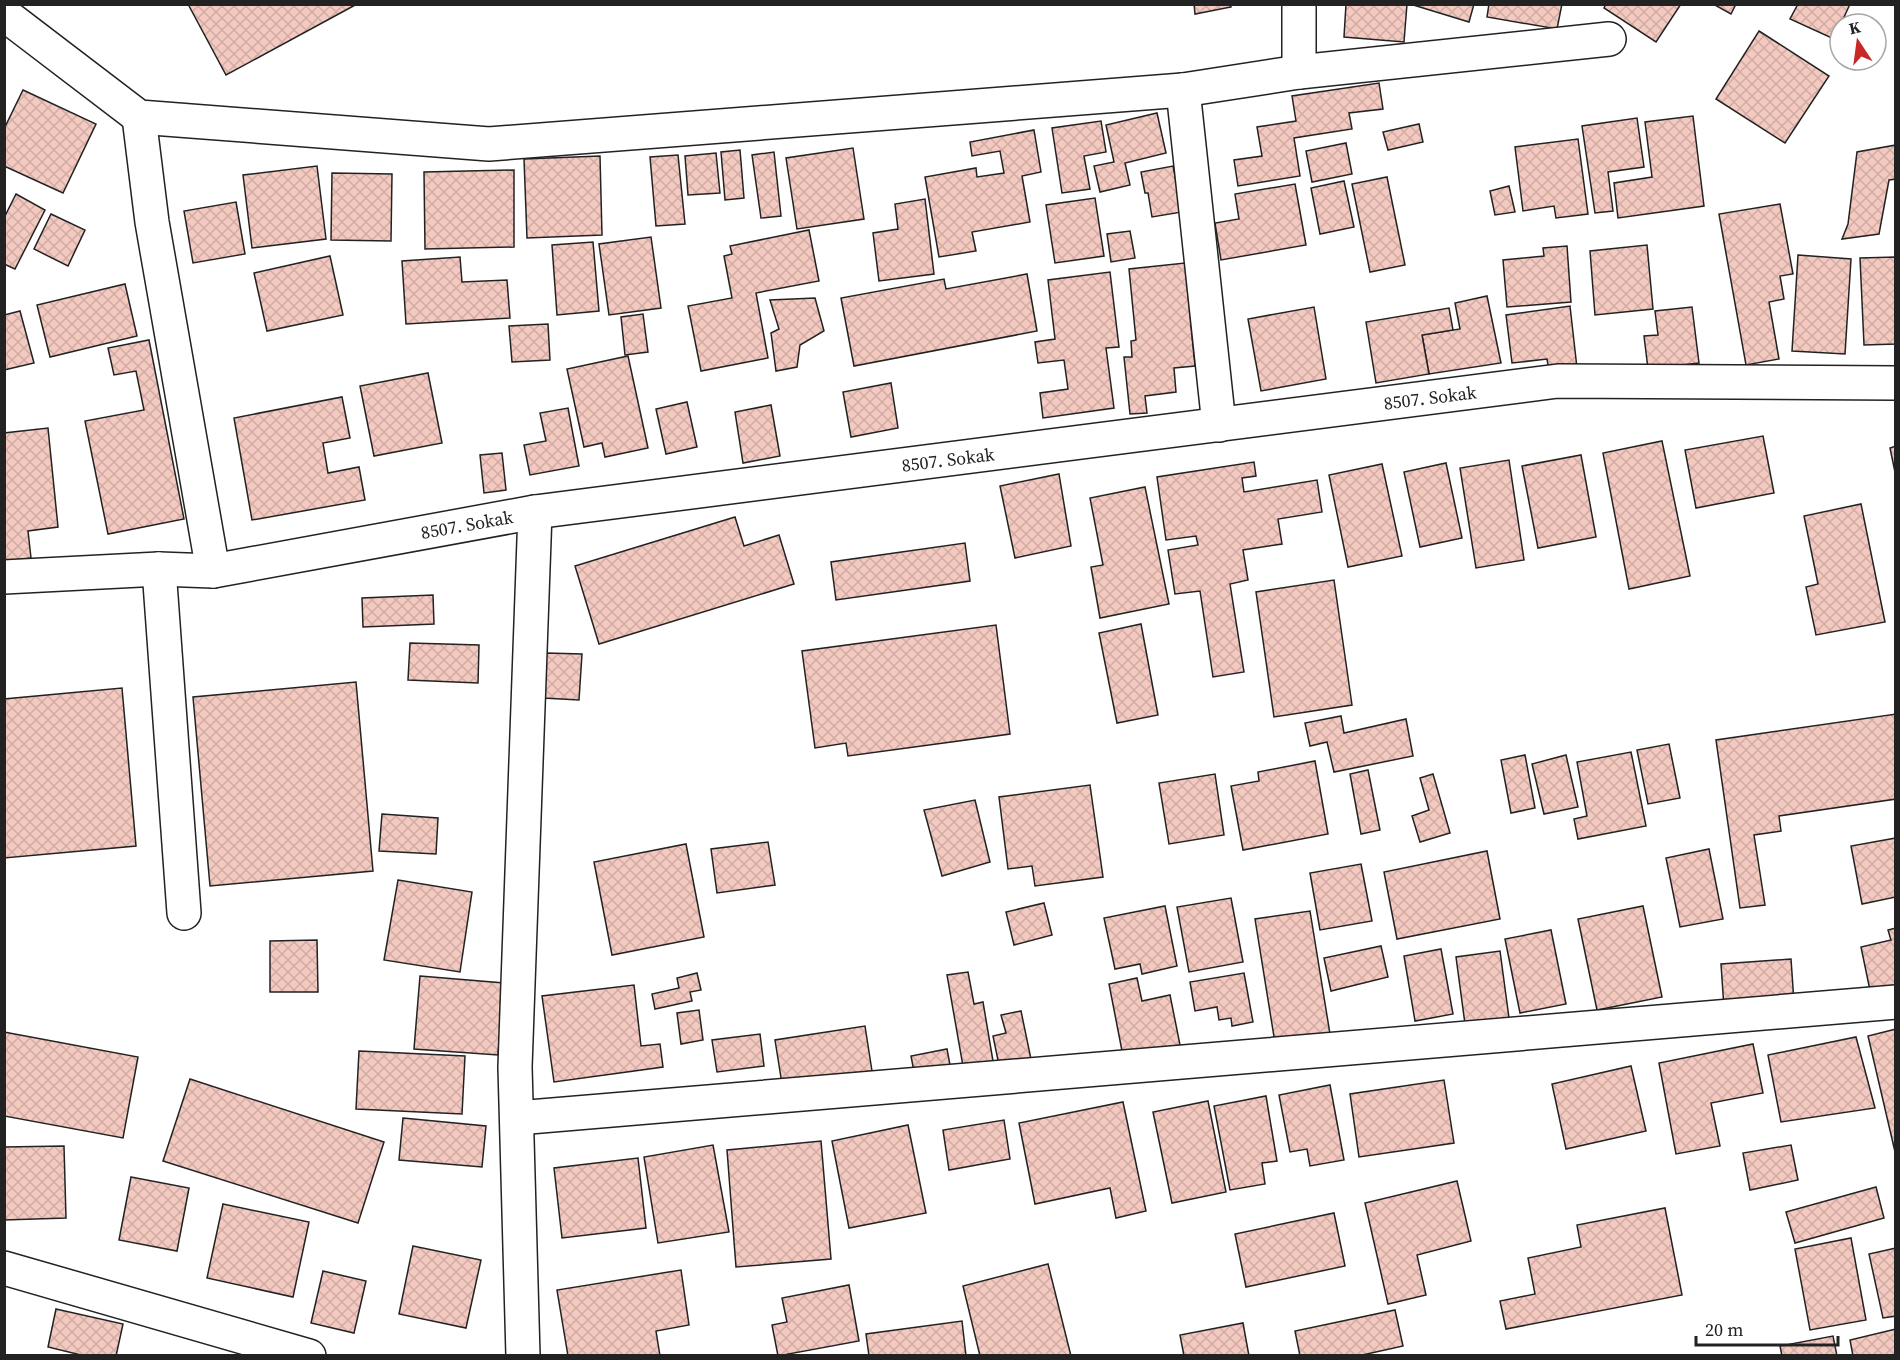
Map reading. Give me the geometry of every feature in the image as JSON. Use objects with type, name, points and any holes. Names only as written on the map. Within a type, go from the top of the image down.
[{"type":"street","points":[[1299,4],[1299,72]]},
{"type":"street","points":[[4,14],[139,117],[489,144],[1183,90],[1299,72],[1609,39]]},
{"type":"street","points":[[1183,90],[1219,426]]},
{"type":"street","points":[[139,117],[152,222],[213,571]]},
{"type":"street","name":"8507. Sokak","points":[[4,578],[159,569],[213,571],[536,512],[1558,381],[1896,383]]},
{"type":"street","points":[[523,1356],[515,1066],[536,512]]},
{"type":"street","points":[[159,569],[184,913]]},
{"type":"street","points":[[517,1118],[1896,1002]]},
{"type":"street","points":[[4,1268],[309,1356]]},
{"type":"building","points":[[188,4],[357,4],[226,75]]},
{"type":"building","points":[[1194,4],[1230,4],[1231,7],[1195,14]]},
{"type":"building","points":[[1346,4],[1407,4],[1404,42],[1344,37]]},
{"type":"building","points":[[1410,4],[1474,4],[1469,22]]},
{"type":"building","points":[[1489,4],[1562,4],[1557,29],[1487,17]]},
{"type":"building","points":[[1606,4],[1681,4],[1656,42],[1604,8]]},
{"type":"building","points":[[1713,4],[1736,4],[1731,14]]},
{"type":"building","points":[[1798,4],[1850,4],[1846,12],[1828,12],[1828,36],[1790,19]]},
{"type":"building","points":[[1759,31],[1829,76],[1785,143],[1716,99]]},
{"type":"building","points":[[1379,83],[1383,109],[1349,113],[1352,129],[1294,138],[1300,176],[1238,186],[1234,160],[1262,156],[1257,127],[1296,121],[1292,96]]},
{"type":"building","points":[[23,90],[96,124],[63,193],[4,166],[4,129]]},
{"type":"building","points":[[1157,113],[1166,153],[1125,163],[1130,185],[1100,192],[1094,166],[1114,162],[1106,125]]},
{"type":"building","points":[[1693,116],[1704,206],[1618,218],[1614,183],[1652,177],[1645,122]]},
{"type":"building","points":[[1637,118],[1644,167],[1608,172],[1613,211],[1595,213],[1582,126]]},
{"type":"building","points":[[1101,121],[1106,152],[1084,156],[1090,189],[1062,193],[1052,128]]},
{"type":"building","points":[[1419,124],[1423,142],[1388,150],[1383,132]]},
{"type":"building","points":[[1034,130],[1041,172],[1022,176],[1030,222],[972,232],[976,251],[939,257],[925,177],[976,168],[977,177],[1004,173],[1000,151],[972,156],[970,142]]},
{"type":"building","points":[[1578,139],[1588,214],[1556,218],[1554,206],[1523,211],[1515,147]]},
{"type":"building","points":[[1346,143],[1352,174],[1312,182],[1306,151]]},
{"type":"building","points":[[1896,145],[1896,179],[1889,180],[1879,234],[1842,239],[1848,224],[1857,152]]},
{"type":"building","points":[[853,148],[864,219],[797,229],[786,158]]},
{"type":"building","points":[[740,150],[744,198],[725,200],[721,152]]},
{"type":"building","points":[[774,152],[781,216],[761,218],[752,155]]},
{"type":"building","points":[[716,153],[720,193],[688,195],[685,156]]},
{"type":"building","points":[[678,155],[685,224],[656,226],[650,157]]},
{"type":"building","points":[[600,156],[602,235],[527,238],[524,159]]},
{"type":"building","points":[[317,166],[326,239],[252,248],[243,175]]},
{"type":"building","points":[[1173,166],[1182,212],[1152,217],[1148,193],[1145,193],[1141,172]]},
{"type":"building","points":[[514,170],[514,247],[425,249],[424,172]]},
{"type":"building","points":[[332,173],[392,174],[391,241],[331,240]]},
{"type":"building","points":[[1387,177],[1405,265],[1370,272],[1352,184]]},
{"type":"building","points":[[1344,181],[1354,227],[1320,234],[1311,188]]},
{"type":"building","points":[[1295,184],[1306,245],[1221,260],[1215,223],[1239,219],[1235,194]]},
{"type":"building","points":[[1509,186],[1515,212],[1495,215],[1490,191]]},
{"type":"building","points":[[16,194],[45,210],[15,269],[4,264],[4,218]]},
{"type":"building","points":[[1095,198],[1104,256],[1055,263],[1046,205]]},
{"type":"building","points":[[925,199],[934,274],[879,281],[873,233],[898,229],[895,204]]},
{"type":"building","points":[[236,202],[245,254],[193,263],[184,211]]},
{"type":"building","points":[[1780,204],[1793,274],[1780,276],[1784,299],[1769,302],[1779,359],[1746,365],[1719,214]]},
{"type":"building","points":[[51,214],[85,230],[68,266],[34,249]]},
{"type":"building","points":[[809,230],[819,281],[756,293],[768,358],[701,371],[688,306],[732,298],[724,256],[732,254],[730,246]]},
{"type":"building","points":[[1130,231],[1135,258],[1111,262],[1107,234]]},
{"type":"building","points":[[651,237],[661,308],[609,315],[599,244]]},
{"type":"building","points":[[593,242],[599,311],[557,315],[552,245]]},
{"type":"building","points":[[1647,245],[1653,309],[1595,315],[1590,251]]},
{"type":"building","points":[[1567,246],[1571,302],[1507,307],[1503,260],[1544,256],[1543,248]]},
{"type":"building","points":[[1798,255],[1851,259],[1845,354],[1792,351]]},
{"type":"building","points":[[330,256],[343,315],[267,331],[254,273]]},
{"type":"building","points":[[460,257],[462,282],[507,280],[510,318],[406,324],[402,261]]},
{"type":"building","points":[[1896,257],[1896,344],[1864,345],[1860,258]]},
{"type":"building","points":[[1185,263],[1195,366],[1174,368],[1176,392],[1145,396],[1147,413],[1130,414],[1124,357],[1132,357],[1131,341],[1136,340],[1129,269]]},
{"type":"building","points":[[1110,272],[1119,347],[1106,348],[1114,408],[1043,418],[1040,393],[1068,389],[1064,360],[1038,363],[1035,342],[1055,339],[1048,280]]},
{"type":"building","points":[[1027,274],[1037,331],[854,366],[841,298],[944,279],[946,289]]},
{"type":"building","points":[[125,284],[137,336],[50,357],[37,305]]},
{"type":"building","points":[[1487,296],[1501,363],[1429,374],[1422,335],[1460,329],[1455,303]]},
{"type":"building","points":[[815,298],[824,331],[800,345],[797,367],[776,371],[771,333],[779,329],[770,300]]},
{"type":"building","points":[[1570,306],[1577,368],[1549,371],[1547,359],[1512,363],[1506,315]]},
{"type":"building","points":[[1314,307],[1326,379],[1261,391],[1248,319]]},
{"type":"building","points":[[1692,307],[1699,363],[1648,369],[1644,336],[1658,335],[1655,311]]},
{"type":"building","points":[[1449,308],[1453,330],[1422,335],[1429,374],[1376,383],[1366,322]]},
{"type":"building","points":[[20,311],[34,363],[4,370],[4,315]]},
{"type":"building","points":[[643,314],[648,352],[625,355],[621,317]]},
{"type":"building","points":[[548,324],[550,360],[512,362],[509,326]]},
{"type":"building","points":[[149,340],[184,519],[108,534],[85,421],[144,410],[136,371],[114,375],[108,348]]},
{"type":"building","points":[[628,356],[648,448],[605,457],[602,443],[584,447],[567,369]]},
{"type":"building","points":[[428,373],[442,443],[374,456],[360,386]]},
{"type":"building","points":[[891,383],[898,428],[851,437],[843,392]]},
{"type":"building","points":[[342,397],[350,438],[323,443],[328,473],[359,467],[365,500],[252,520],[234,418]]},
{"type":"building","points":[[687,402],[697,447],[666,454],[656,409]]},
{"type":"building","points":[[771,405],[780,456],[743,463],[735,412]]},
{"type":"building","points":[[568,408],[579,466],[530,475],[524,445],[546,441],[540,413]]},
{"type":"building","points":[[48,428],[58,527],[28,531],[31,558],[4,561],[4,433]]},
{"type":"building","points":[[1763,436],[1774,493],[1696,508],[1685,450]]},
{"type":"building","points":[[1662,441],[1690,576],[1629,589],[1603,453]]},
{"type":"building","points":[[1896,446],[1896,477],[1890,448]]},
{"type":"building","points":[[502,453],[506,490],[484,493],[480,455]]},
{"type":"building","points":[[1581,455],[1596,537],[1538,548],[1522,466]]},
{"type":"building","points":[[1509,460],[1524,560],[1476,568],[1460,468]]},
{"type":"building","points":[[1254,462],[1256,476],[1242,478],[1244,492],[1317,480],[1322,512],[1278,519],[1282,544],[1243,550],[1248,580],[1230,584],[1244,672],[1213,677],[1200,591],[1175,594],[1168,550],[1198,545],[1196,536],[1166,540],[1157,477]]},
{"type":"building","points":[[1446,463],[1462,538],[1420,547],[1404,472]]},
{"type":"building","points":[[1382,464],[1402,556],[1348,567],[1329,475]]},
{"type":"building","points":[[1059,474],[1071,546],[1015,558],[1000,486]]},
{"type":"building","points":[[1145,487],[1169,604],[1100,618],[1091,567],[1103,565],[1090,498]]},
{"type":"building","points":[[1861,504],[1885,622],[1816,635],[1806,587],[1818,584],[1804,516]]},
{"type":"building","points":[[735,517],[744,546],[779,535],[794,584],[599,644],[575,566]]},
{"type":"building","points":[[965,543],[970,581],[836,600],[831,562]]},
{"type":"building","points":[[1334,580],[1352,705],[1274,717],[1256,592]]},
{"type":"building","points":[[433,595],[434,624],[363,627],[362,598]]},
{"type":"building","points":[[1141,624],[1158,715],[1117,723],[1099,633]]},
{"type":"building","points":[[996,625],[1010,734],[848,756],[846,743],[815,748],[802,651]]},
{"type":"building","points":[[410,643],[479,645],[478,683],[408,680]]},
{"type":"building","points":[[546,653],[582,654],[579,700],[543,698]]},
{"type":"building","points":[[356,682],[373,871],[210,886],[193,697]]},
{"type":"building","points":[[122,688],[136,846],[4,858],[4,699]]},
{"type":"building","points":[[1896,714],[1896,799],[1779,816],[1781,831],[1754,835],[1765,905],[1740,908],[1716,740]]},
{"type":"building","points":[[1341,716],[1344,733],[1406,719],[1413,756],[1334,772],[1327,742],[1310,746],[1305,723]]},
{"type":"building","points":[[1669,744],[1680,798],[1648,804],[1637,750]]},
{"type":"building","points":[[1631,752],[1646,826],[1578,839],[1574,819],[1587,816],[1577,762]]},
{"type":"building","points":[[1525,755],[1535,808],[1511,813],[1501,760]]},
{"type":"building","points":[[1566,755],[1578,807],[1544,814],[1532,764]]},
{"type":"building","points":[[1315,761],[1328,834],[1243,850],[1231,786],[1259,781],[1258,772]]},
{"type":"building","points":[[1368,770],[1380,830],[1361,834],[1350,774]]},
{"type":"building","points":[[1215,774],[1224,835],[1169,844],[1159,783]]},
{"type":"building","points":[[1433,774],[1450,833],[1420,842],[1412,816],[1429,810],[1420,778]]},
{"type":"building","points":[[1090,785],[1103,877],[1035,886],[1032,866],[1008,869],[999,797]]},
{"type":"building","points":[[975,800],[990,862],[942,876],[924,810]]},
{"type":"building","points":[[382,814],[438,818],[436,854],[379,851]]},
{"type":"building","points":[[1896,838],[1896,897],[1862,904],[1851,846]]},
{"type":"building","points":[[768,842],[775,885],[717,893],[711,849]]},
{"type":"building","points":[[686,844],[704,937],[612,955],[594,862]]},
{"type":"building","points":[[1709,849],[1723,919],[1680,927],[1666,858]]},
{"type":"building","points":[[1487,851],[1500,919],[1397,939],[1384,872]]},
{"type":"building","points":[[1361,864],[1372,921],[1320,930],[1310,873]]},
{"type":"building","points":[[398,880],[472,892],[460,972],[384,960]]},
{"type":"building","points":[[1231,898],[1243,962],[1189,972],[1177,907]]},
{"type":"building","points":[[1044,903],[1052,935],[1014,945],[1006,912]]},
{"type":"building","points":[[1165,906],[1177,966],[1142,974],[1140,964],[1115,969],[1104,918]]},
{"type":"building","points":[[1643,906],[1662,997],[1597,1010],[1578,919]]},
{"type":"building","points":[[1310,911],[1330,1034],[1275,1043],[1255,919]]},
{"type":"building","points":[[1896,928],[1896,994],[1872,1000],[1861,947],[1891,940],[1888,930]]},
{"type":"building","points":[[1551,930],[1566,1004],[1520,1013],[1505,939]]},
{"type":"building","points":[[317,940],[318,992],[270,992],[270,941]]},
{"type":"building","points":[[1381,946],[1388,977],[1331,991],[1324,958]]},
{"type":"building","points":[[1441,949],[1453,1014],[1415,1021],[1404,956]]},
{"type":"building","points":[[1500,951],[1509,1018],[1465,1024],[1456,957]]},
{"type":"building","points":[[1791,959],[1794,1002],[1724,1008],[1721,964]]},
{"type":"building","points":[[968,972],[974,1004],[983,1002],[994,1067],[964,1072],[947,975]]},
{"type":"building","points":[[697,973],[701,990],[690,992],[692,1001],[655,1009],[652,994],[679,988],[677,978]]},
{"type":"building","points":[[1244,973],[1253,1022],[1232,1026],[1231,1018],[1219,1020],[1217,1007],[1195,1011],[1190,982]]},
{"type":"building","points":[[420,976],[504,983],[498,1055],[414,1049]]},
{"type":"building","points":[[1137,978],[1142,1001],[1170,995],[1180,1045],[1123,1056],[1109,984]]},
{"type":"building","points":[[634,985],[641,1046],[660,1044],[663,1067],[554,1082],[542,996]]},
{"type":"building","points":[[699,1010],[703,1040],[681,1044],[677,1013]]},
{"type":"building","points":[[1021,1011],[1032,1064],[1000,1070],[993,1036],[1006,1033],[1001,1015]]},
{"type":"building","points":[[865,1026],[872,1071],[782,1084],[775,1040]]},
{"type":"building","points":[[1896,1029],[1896,1156],[1868,1036]]},
{"type":"building","points":[[4,1032],[138,1057],[123,1138],[4,1116]]},
{"type":"building","points":[[760,1034],[764,1066],[717,1072],[712,1040]]},
{"type":"building","points":[[1856,1037],[1875,1108],[1781,1122],[1768,1055]]},
{"type":"building","points":[[1753,1044],[1763,1093],[1711,1103],[1720,1146],[1676,1154],[1659,1063]]},
{"type":"building","points":[[947,1049],[952,1076],[916,1082],[911,1056]]},
{"type":"building","points":[[359,1051],[465,1056],[462,1114],[356,1109]]},
{"type":"building","points":[[1631,1066],[1646,1131],[1566,1149],[1552,1084]]},
{"type":"building","points":[[190,1079],[384,1142],[358,1223],[163,1161]]},
{"type":"building","points":[[1444,1080],[1454,1143],[1359,1157],[1350,1094]]},
{"type":"building","points":[[1330,1085],[1344,1160],[1310,1166],[1307,1149],[1290,1152],[1279,1095]]},
{"type":"building","points":[[1266,1096],[1277,1161],[1262,1163],[1265,1184],[1230,1190],[1214,1106]]},
{"type":"building","points":[[1208,1101],[1226,1192],[1172,1203],[1153,1112]]},
{"type":"building","points":[[1123,1102],[1146,1211],[1116,1218],[1110,1188],[1035,1204],[1019,1123]]},
{"type":"building","points":[[403,1118],[486,1126],[482,1167],[399,1160]]},
{"type":"building","points":[[1004,1120],[1010,1159],[949,1170],[943,1130]]},
{"type":"building","points":[[908,1125],[926,1213],[849,1228],[832,1141]]},
{"type":"building","points":[[821,1141],[831,1259],[736,1267],[727,1150]]},
{"type":"building","points":[[713,1145],[729,1232],[658,1243],[644,1157]]},
{"type":"building","points":[[1791,1145],[1798,1180],[1750,1190],[1743,1153]]},
{"type":"building","points":[[64,1146],[66,1218],[4,1220],[4,1147]]},
{"type":"building","points":[[638,1158],[646,1228],[562,1238],[554,1168]]},
{"type":"building","points":[[131,1177],[189,1188],[177,1251],[119,1240]]},
{"type":"building","points":[[1457,1181],[1471,1241],[1417,1255],[1426,1295],[1388,1304],[1365,1203]]},
{"type":"building","points":[[1876,1187],[1884,1218],[1795,1243],[1786,1212]]},
{"type":"building","points":[[223,1204],[309,1222],[293,1297],[207,1278]]},
{"type":"building","points":[[1665,1208],[1682,1295],[1506,1329],[1500,1301],[1535,1294],[1528,1258],[1581,1247],[1577,1225]]},
{"type":"building","points":[[1334,1213],[1345,1266],[1246,1287],[1235,1234]]},
{"type":"building","points":[[1851,1238],[1866,1320],[1810,1330],[1795,1249]]},
{"type":"building","points":[[413,1246],[481,1260],[466,1328],[399,1314]]},
{"type":"building","points":[[1896,1248],[1896,1316],[1883,1318],[1869,1254]]},
{"type":"building","points":[[1048,1264],[1071,1356],[980,1356],[963,1286]]},
{"type":"building","points":[[681,1270],[689,1325],[656,1331],[660,1356],[568,1356],[557,1290]]},
{"type":"building","points":[[323,1271],[366,1281],[354,1333],[311,1323]]},
{"type":"building","points":[[849,1285],[859,1341],[778,1356],[772,1325],[787,1322],[782,1298]]},
{"type":"building","points":[[56,1309],[123,1324],[116,1356],[85,1356],[48,1347]]},
{"type":"building","points":[[1395,1310],[1403,1346],[1358,1356],[1300,1356],[1295,1331]]},
{"type":"building","points":[[962,1321],[966,1356],[869,1356],[866,1334]]},
{"type":"building","points":[[1243,1323],[1249,1356],[1184,1356],[1180,1335]]},
{"type":"building","points":[[1896,1329],[1896,1356],[1853,1356],[1850,1340]]},
{"type":"building","points":[[1833,1336],[1837,1356],[1782,1356],[1780,1346]]}]
